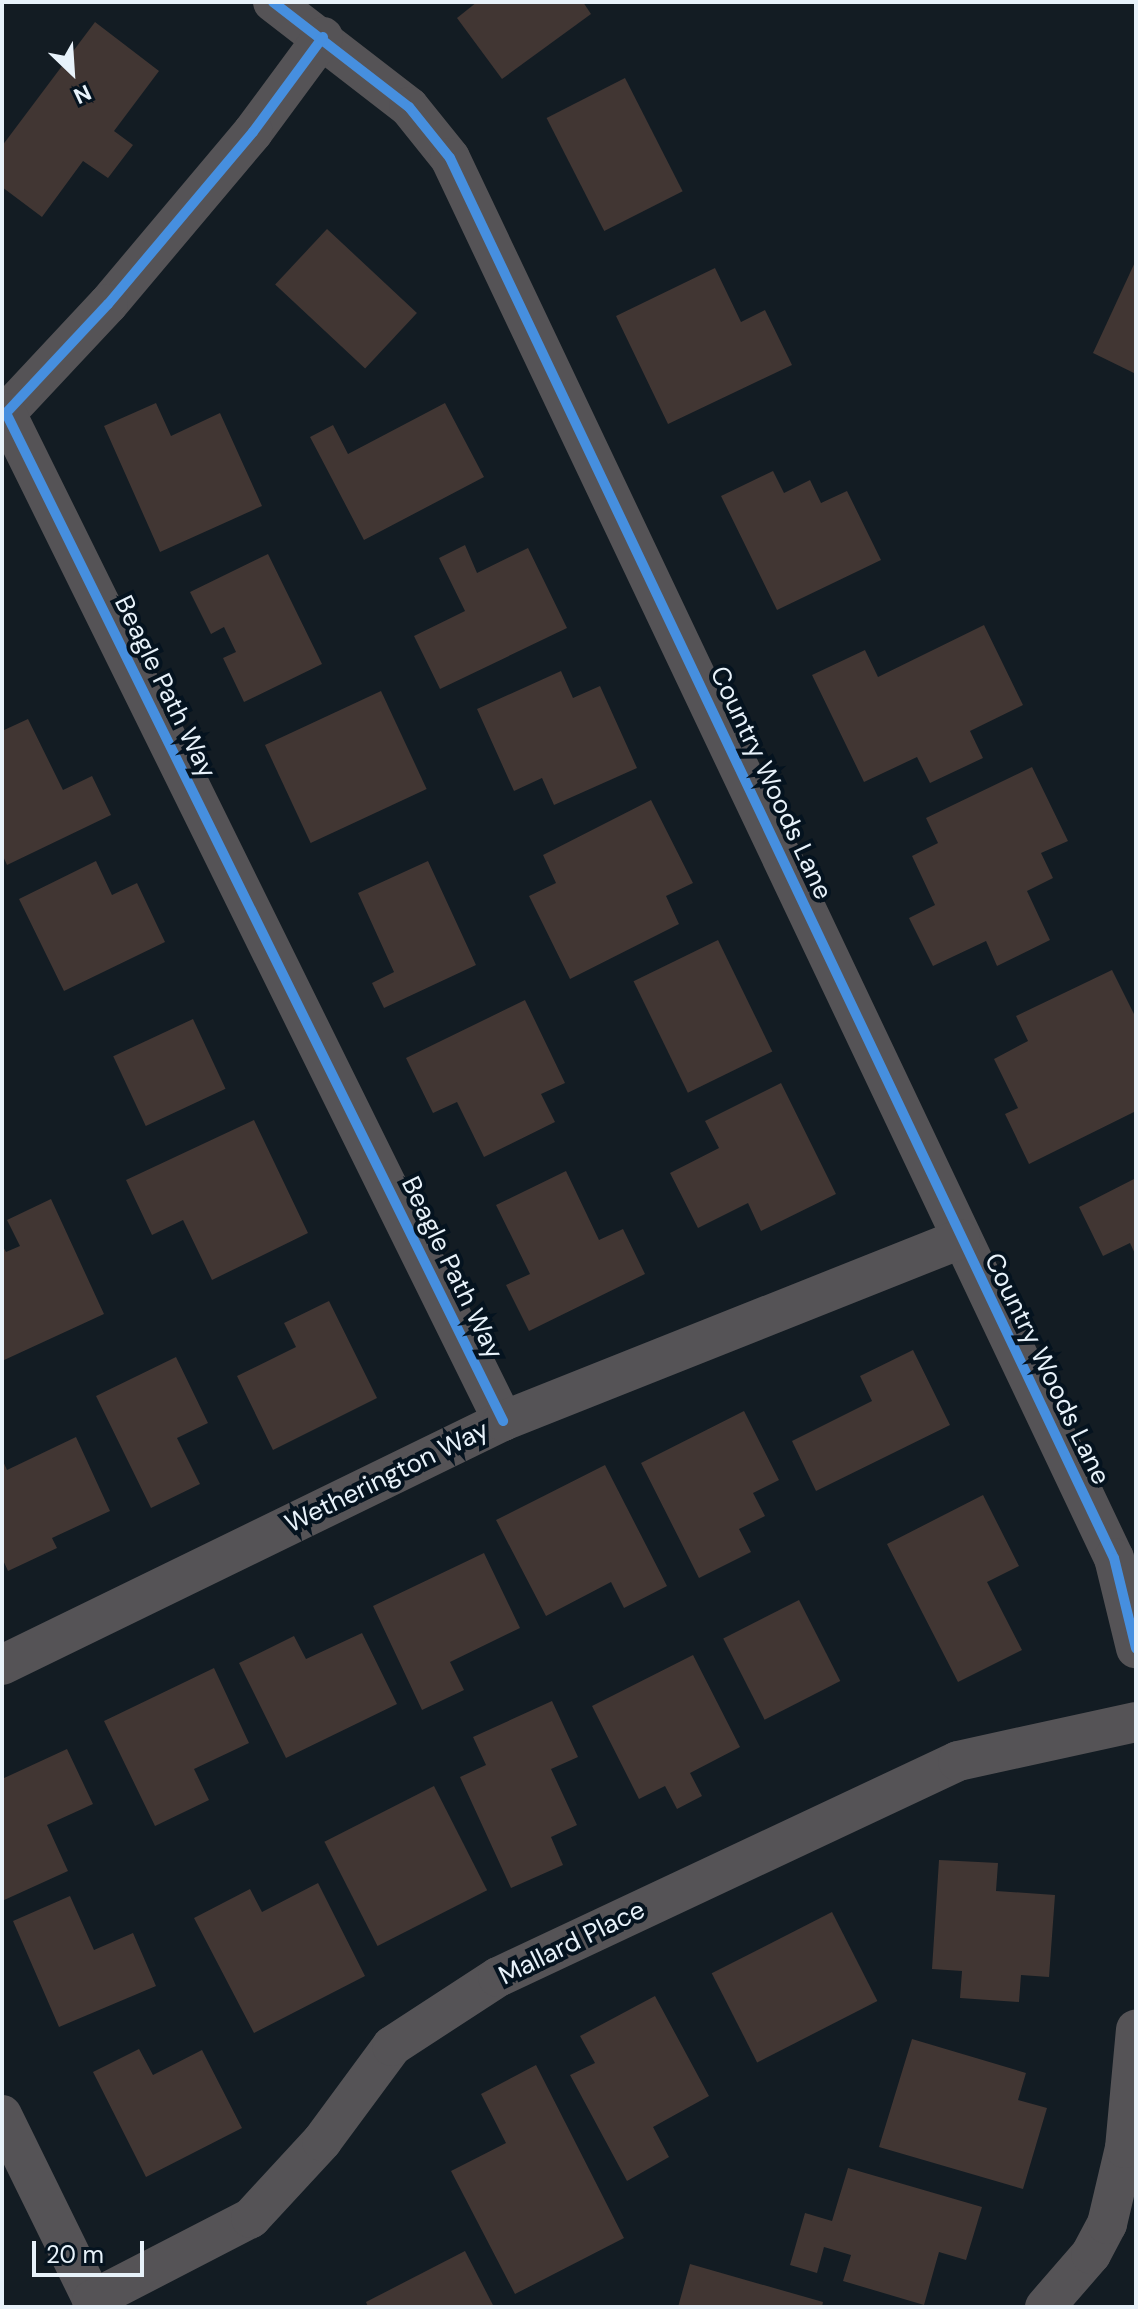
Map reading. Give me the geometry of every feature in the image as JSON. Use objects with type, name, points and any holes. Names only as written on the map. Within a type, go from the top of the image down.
[{"type":"street","name":"Country Woods Lane","points":[[273,2],[323,37],[409,107],[450,158],[960,1239],[1114,1558],[1136,1648]]},
{"type":"street","name":"Beagle Path Way","points":[[323,37],[253,132],[108,304],[6,413],[503,1421]]},
{"type":"street","name":"Wetherington Way","points":[[2,1665],[503,1421],[960,1239]]},
{"type":"street","name":"Mallard Place","points":[[94,2303],[251,2218],[322,2141],[392,2046],[498,1977],[958,1761],[1136,1722]]},
{"type":"street","points":[[1045,2307],[1091,2254],[1107,2224],[1125,2148],[1136,2030]]},
{"type":"street","points":[[2,2115],[94,2303]]},
{"type":"building","points":[[477,2],[583,2],[591,14],[502,79],[457,18]]},
{"type":"building","points":[[95,22],[159,71],[114,131],[133,145],[108,178],[83,161],[42,217],[2,187],[2,146]]},
{"type":"building","points":[[625,78],[683,191],[604,231],[547,118]]},
{"type":"building","points":[[327,229],[417,313],[365,368],[275,285]]},
{"type":"building","points":[[1136,260],[1136,374],[1093,353]]},
{"type":"building","points":[[715,268],[741,322],[765,310],[792,365],[668,424],[616,316]]},
{"type":"building","points":[[156,403],[171,436],[220,413],[262,506],[160,552],[104,426]]},
{"type":"building","points":[[445,403],[484,477],[364,540],[310,437],[333,425],[348,454]]},
{"type":"building","points":[[773,471],[784,493],[810,480],[821,503],[847,491],[881,560],[777,610],[721,496]]},
{"type":"building","points":[[465,545],[477,573],[528,548],[567,628],[440,689],[414,636],[465,611],[439,558]]},
{"type":"building","points":[[268,554],[322,664],[244,702],[223,658],[236,652],[224,627],[211,634],[190,592]]},
{"type":"building","points":[[984,625],[1023,705],[970,731],[983,758],[930,783],[917,757],[864,782],[812,675],[865,650],[878,677]]},
{"type":"building","points":[[561,671],[573,698],[600,686],[637,768],[554,805],[542,778],[514,791],[477,709]]},
{"type":"building","points":[[381,691],[427,789],[311,843],[265,745]]},
{"type":"building","points":[[28,719],[63,790],[92,776],[111,815],[7,865],[2,854],[2,731]]},
{"type":"building","points":[[1032,767],[1068,841],[1041,853],[1053,878],[1027,891],[1050,940],[997,966],[986,941],[933,966],[909,918],[935,905],[912,856],[938,843],[926,818]]},
{"type":"building","points":[[651,800],[693,883],[666,896],[679,924],[570,979],[529,896],[556,883],[543,855]]},
{"type":"building","points":[[96,861],[112,895],[137,883],[165,942],[64,991],[19,899]]},
{"type":"building","points":[[428,861],[476,965],[384,1008],[372,983],[394,972],[358,893]]},
{"type":"building","points":[[718,940],[772,1051],[688,1093],[634,981]]},
{"type":"building","points":[[1112,970],[1136,1018],[1136,1111],[1029,1164],[1005,1114],[1018,1108],[994,1059],[1028,1041],[1016,1016]]},
{"type":"building","points":[[525,1000],[565,1083],[541,1094],[555,1122],[484,1157],[457,1102],[433,1113],[406,1058]]},
{"type":"building","points":[[193,1019],[226,1089],[146,1126],[113,1056]]},
{"type":"building","points":[[781,1083],[836,1194],[761,1231],[748,1203],[698,1228],[670,1173],[719,1148],[705,1121]]},
{"type":"building","points":[[254,1120],[308,1233],[212,1280],[183,1220],[152,1235],[126,1180]]},
{"type":"building","points":[[566,1171],[599,1240],[623,1229],[645,1274],[529,1331],[506,1285],[530,1274],[496,1205]]},
{"type":"building","points":[[1136,1178],[1136,1256],[1130,1243],[1103,1256],[1079,1207]]},
{"type":"building","points":[[51,1199],[104,1314],[2,1361],[2,1245],[6,1252],[20,1246],[7,1220]]},
{"type":"building","points":[[329,1301],[377,1398],[273,1450],[237,1376],[296,1347],[284,1323]]},
{"type":"building","points":[[913,1350],[950,1425],[816,1491],[792,1441],[872,1401],[860,1376]]},
{"type":"building","points":[[176,1357],[208,1423],[177,1438],[200,1484],[151,1508],[96,1396]]},
{"type":"building","points":[[744,1411],[779,1480],[753,1493],[765,1516],[739,1529],[751,1552],[699,1578],[641,1463]]},
{"type":"building","points":[[76,1437],[110,1511],[52,1538],[57,1548],[8,1571],[2,1558],[2,1459],[7,1470]]},
{"type":"building","points":[[605,1465],[667,1586],[624,1608],[611,1582],[546,1616],[496,1520]]},
{"type":"building","points":[[983,1495],[1019,1566],[987,1582],[1022,1650],[958,1682],[887,1544]]},
{"type":"building","points":[[484,1553],[520,1628],[450,1662],[464,1690],[422,1710],[373,1606]]},
{"type":"building","points":[[799,1600],[840,1681],[765,1720],[723,1639]]},
{"type":"building","points":[[362,1633],[397,1704],[286,1758],[239,1663],[294,1636],[306,1659]]},
{"type":"building","points":[[693,1655],[740,1747],[690,1773],[702,1796],[677,1809],[665,1786],[639,1799],[592,1706]]},
{"type":"building","points":[[214,1668],[249,1743],[194,1769],[209,1800],[155,1826],[104,1721]]},
{"type":"building","points":[[552,1701],[578,1757],[551,1769],[577,1825],[551,1837],[563,1865],[511,1888],[460,1777],[486,1765],[473,1737]]},
{"type":"building","points":[[67,1749],[93,1804],[47,1825],[68,1871],[2,1901],[2,1779]]},
{"type":"building","points":[[434,1786],[487,1890],[378,1946],[324,1842]]},
{"type":"building","points":[[939,1860],[998,1863],[996,1891],[1055,1895],[1049,1977],[1021,1975],[1019,2002],[960,1998],[962,1971],[932,1969]]},
{"type":"building","points":[[318,1883],[365,1976],[254,2033],[194,1918],[250,1889],[262,1912]]},
{"type":"building","points":[[70,1896],[94,1950],[133,1933],[156,1986],[59,2027],[13,1921]]},
{"type":"building","points":[[832,1912],[877,2001],[757,2062],[712,1973]]},
{"type":"building","points":[[655,1996],[709,2096],[653,2127],[669,2157],[627,2181],[570,2075],[595,2063],[580,2036]]},
{"type":"building","points":[[912,2039],[1026,2073],[1018,2100],[1047,2108],[1023,2189],[879,2147]]},
{"type":"building","points":[[139,2049],[153,2075],[202,2050],[242,2128],[146,2177],[93,2072]]},
{"type":"building","points":[[536,2065],[624,2238],[515,2294],[451,2171],[506,2143],[481,2094]]},
{"type":"building","points":[[848,2168],[982,2207],[966,2260],[939,2252],[924,2305],[843,2281],[851,2255],[824,2247],[817,2273],[790,2265],[805,2213],[832,2221]]},
{"type":"building","points":[[465,2251],[494,2307],[368,2307],[366,2302]]},
{"type":"building","points":[[690,2264],[823,2302],[822,2307],[678,2307]]},
{"type":"cycle path","points":[[273,2],[409,107],[450,158],[1114,1558],[1136,1648]]},
{"type":"cycle path","points":[[323,37],[253,132],[108,304],[6,413],[503,1421]]}]
